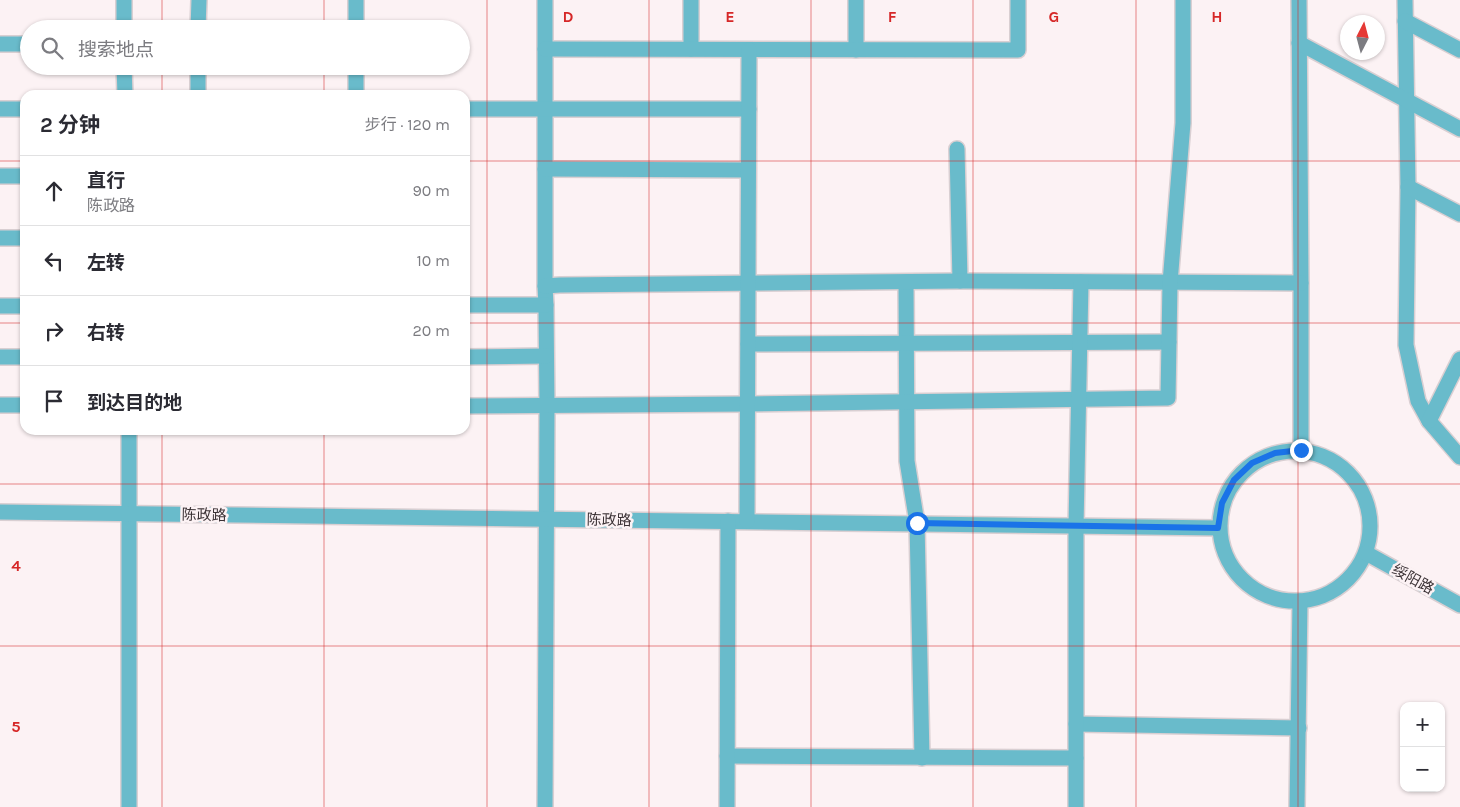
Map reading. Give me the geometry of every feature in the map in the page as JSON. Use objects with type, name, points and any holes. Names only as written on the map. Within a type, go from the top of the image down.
[{"type":"street","points":[[124,0],[124,20]]},
{"type":"street","points":[[198,20],[199,0]]},
{"type":"street","points":[[356,0],[356,20]]},
{"type":"street","points":[[545,0],[545,807]]},
{"type":"street","points":[[691,0],[691,49]]},
{"type":"street","points":[[856,0],[856,50]]},
{"type":"street","points":[[545,49],[1018,50],[1018,0]]},
{"type":"street","points":[[470,406],[546,407],[1168,398],[1170,283],[1183,123],[1183,0]]},
{"type":"street","points":[[1299,0],[1301,450]]},
{"type":"street","points":[[1405,0],[1408,187],[1406,345],[1418,400],[1429,421],[1460,457]]},
{"type":"street","points":[[1405,21],[1460,50]]},
{"type":"street","points":[[1298,43],[1460,129]]},
{"type":"street","points":[[0,44],[20,44]]},
{"type":"street","points":[[747,522],[749,50]]},
{"type":"street","points":[[124,75],[125,90]]},
{"type":"street","points":[[198,75],[198,90]]},
{"type":"street","points":[[356,75],[356,90]]},
{"type":"street","points":[[0,109],[20,109]]},
{"type":"street","points":[[470,109],[749,109]]},
{"type":"street","points":[[957,149],[960,281]]},
{"type":"street","points":[[545,169],[748,170]]},
{"type":"street","points":[[0,176],[20,176]]},
{"type":"street","points":[[1408,187],[1460,214]]},
{"type":"street","points":[[0,238],[20,238]]},
{"type":"street","points":[[545,286],[560,284],[960,281],[1301,283]]},
{"type":"street","points":[[906,282],[906,461],[917,523],[922,758]]},
{"type":"street","points":[[1076,807],[1076,526],[1082,282]]},
{"type":"street","points":[[470,305],[546,305]]},
{"type":"street","points":[[0,306],[20,306]]},
{"type":"street","points":[[748,344],[1169,342]]},
{"type":"street","points":[[470,357],[546,356]]},
{"type":"street","points":[[0,357],[20,357]]},
{"type":"street","points":[[1429,421],[1460,359]]},
{"type":"street","points":[[0,405],[20,405]]},
{"type":"street","points":[[129,435],[129,807]]},
{"type":"street","points":[[1301,450],[1324,456],[1344,468],[1359,485],[1368,506],[1370,530],[1366,552],[1355,572],[1340,586],[1321,597],[1300,601],[1276,599],[1253,589],[1235,573],[1223,552],[1218,528],[1222,503],[1234,480],[1252,463],[1275,453],[1301,450]]},
{"type":"street","name":"陈政路","points":[[0,512],[1218,528]]},
{"type":"street","points":[[727,807],[728,521]]},
{"type":"street","name":"绥阳路","points":[[1366,552],[1460,605]]},
{"type":"street","points":[[1298,807],[1300,601]]},
{"type":"street","points":[[1076,724],[1299,728]]},
{"type":"street","points":[[727,756],[1076,758]]},
{"type":"route","points":[[917,523],[1218,528],[1222,503],[1234,480],[1252,463],[1275,453],[1301,450]]}]
